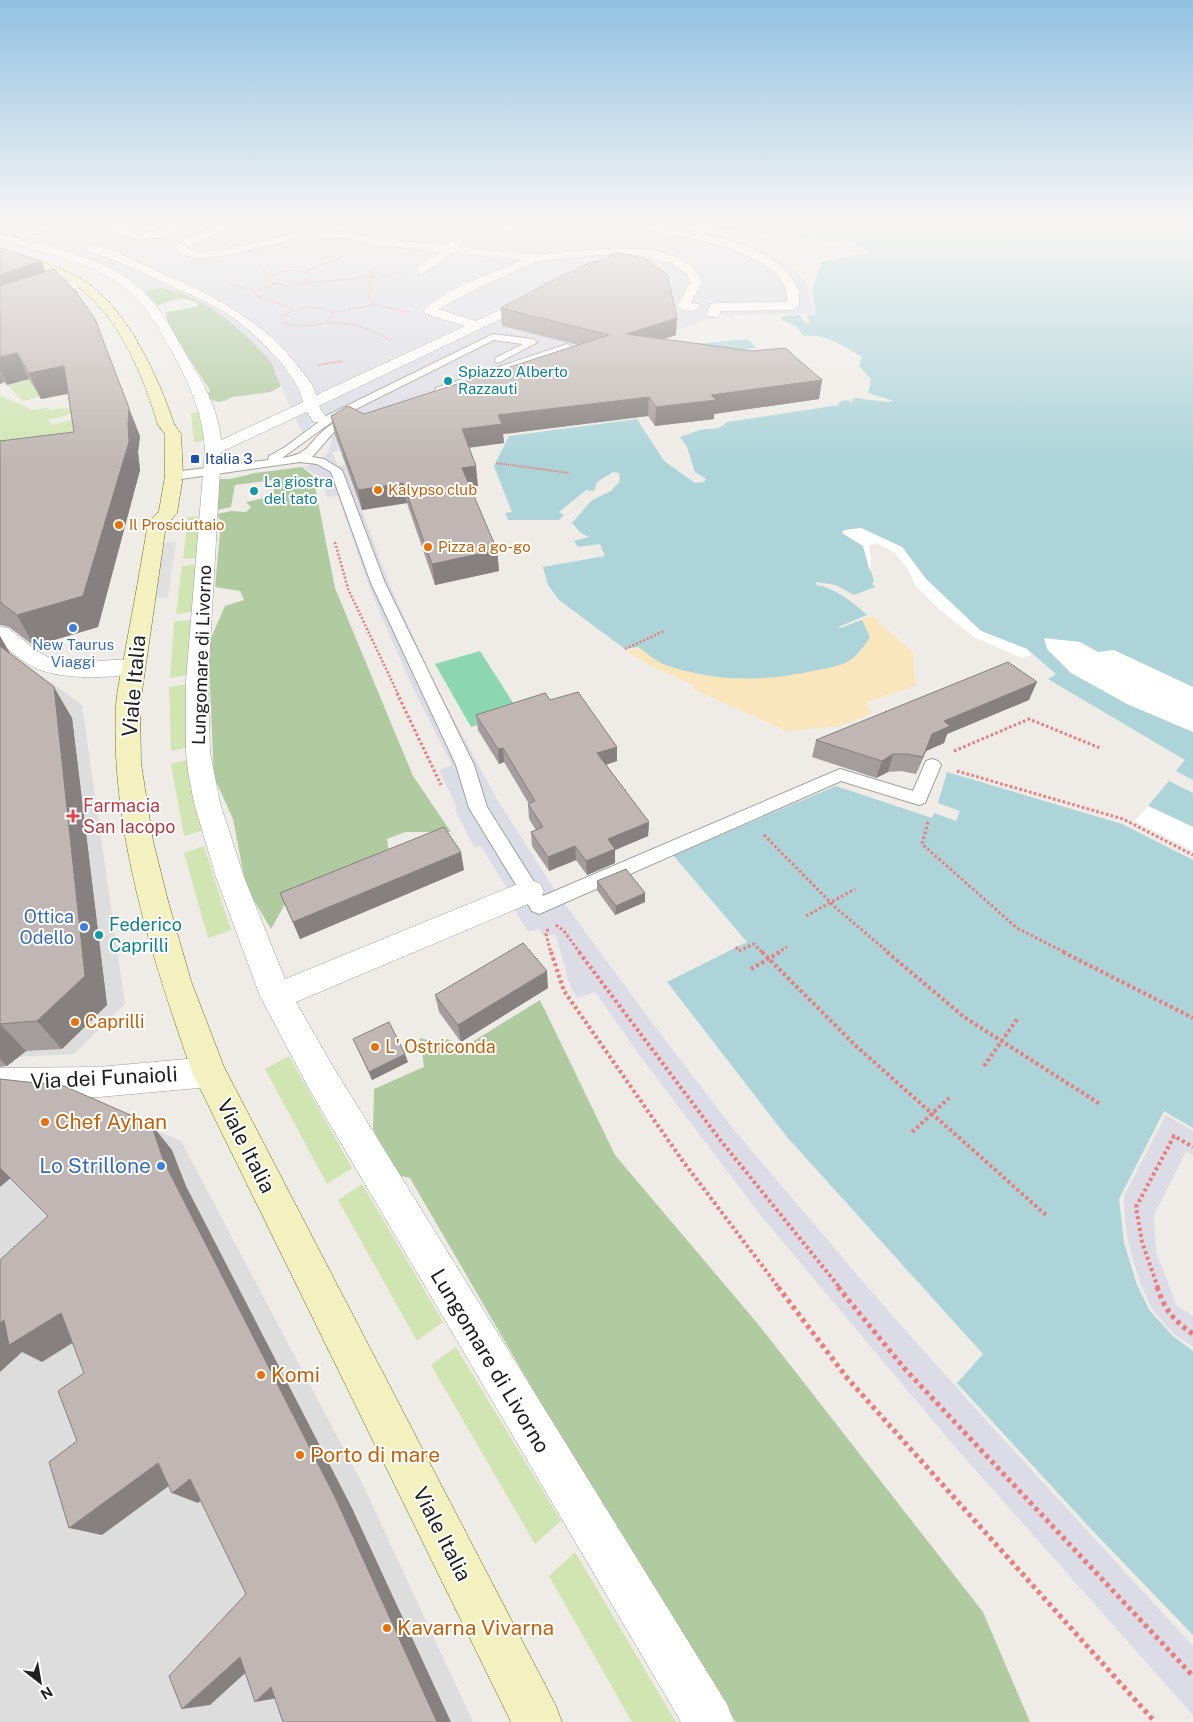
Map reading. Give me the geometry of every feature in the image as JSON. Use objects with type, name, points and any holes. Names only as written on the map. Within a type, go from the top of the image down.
[{"type":"main road","name":"Viale Italia","points":[[101,302],[135,347],[166,424],[173,434],[174,476],[168,513],[155,514],[128,705],[128,738],[140,841],[171,965],[209,1072],[537,1722]]},
{"type":"main road","points":[[157,469],[160,436],[166,424]]},
{"type":"street","points":[[0,308],[16,302]]},
{"type":"street","name":"Lungomare di Livorno","points":[[146,302],[152,309],[201,392],[208,407],[213,427],[213,461],[198,672],[199,762],[207,803],[230,877],[276,996],[370,1163],[709,1722]]},
{"type":"street","points":[[214,302],[226,308],[252,327],[274,347],[307,388],[311,405],[325,418]]},
{"type":"street","points":[[441,302],[430,311],[478,326]]},
{"type":"street","points":[[213,461],[294,413],[527,302]]},
{"type":"street","points":[[690,302],[688,309],[714,310],[793,306],[793,302]]},
{"type":"street","points":[[0,633],[43,662],[51,665],[90,670],[133,667]]},
{"type":"street","points":[[276,996],[530,892]]},
{"type":"street","name":"Via dei Funaioli","points":[[0,1083],[99,1082],[209,1072]]},
{"type":"lane","points":[[303,452],[325,418],[493,337],[533,342],[567,347],[437,391],[533,342]]},
{"type":"lane","points":[[174,476],[213,461],[255,466],[303,452],[333,429],[362,416]]},
{"type":"lane","points":[[303,452],[336,470],[378,583],[465,765],[478,808],[540,906],[840,775],[918,800],[932,765]]},
{"type":"path","points":[[276,302],[296,309],[313,308],[332,312],[375,306],[404,313],[430,311]]},
{"type":"path","points":[[372,302],[375,306]]},
{"type":"path","points":[[296,309],[283,316],[282,320],[289,325],[304,326],[326,322],[344,324],[378,333],[393,343]]},
{"type":"path","points":[[326,322],[333,317],[332,312]]},
{"type":"path","points":[[294,370],[347,360]]},
{"type":"path","points":[[496,462],[569,473]]},
{"type":"path","points":[[625,648],[664,631]]},
{"type":"path","points":[[952,752],[1029,719],[1100,748]]},
{"type":"path","points":[[932,765],[1123,819],[1193,855]]},
{"type":"path","points":[[930,814],[922,844],[1017,928],[1193,1018]]},
{"type":"path","points":[[757,829],[831,902],[964,1018],[1100,1104]]},
{"type":"path","points":[[806,916],[855,889]]},
{"type":"path","points":[[1155,1722],[848,1379],[682,1160],[564,991],[546,934],[550,921],[564,931],[720,1141],[904,1368],[1193,1676]]},
{"type":"path","points":[[736,947],[739,951],[754,944],[856,1046],[1046,1215]]},
{"type":"path","points":[[751,969],[787,947]]},
{"type":"path","points":[[984,1066],[1018,1018]]},
{"type":"path","points":[[912,1132],[949,1098]]},
{"type":"path","points":[[1193,1147],[1174,1136],[1136,1207],[1142,1242],[1163,1304],[1176,1322],[1193,1334]]},
{"type":"shaded area","points":[[200,302],[812,302],[814,313],[735,315],[730,317],[723,314],[337,443],[339,451],[332,452],[338,466],[345,465],[388,581],[433,681],[498,801],[556,892],[735,1131],[882,1304],[1193,1646],[1193,1715],[955,1447],[762,1217],[646,1064],[595,992],[577,998],[570,986],[556,935],[542,935],[540,929],[528,932],[507,897],[511,895],[481,846],[474,847],[455,810],[457,807],[439,770],[452,765],[412,686],[390,636],[369,586],[338,496],[327,497],[322,479],[304,467],[321,460],[328,453],[332,439],[315,421],[302,433],[275,373],[273,364],[240,329]]},
{"type":"shaded area","points":[[176,541],[168,597],[152,599],[162,543]]},
{"type":"shaded area","points":[[0,645],[82,705],[125,1004],[74,1054],[0,1058]]},
{"type":"shaded area","points":[[0,1095],[94,1105],[181,1141],[364,1487],[473,1722],[0,1722]]},
{"type":"shaded area","points":[[1166,1115],[1193,1131],[1193,1155],[1186,1151],[1154,1215],[1156,1252],[1177,1306],[1193,1316],[1193,1347],[1173,1333],[1152,1309],[1140,1282],[1129,1246],[1125,1221],[1124,1196]]},
{"type":"green space","points":[[155,302],[167,302],[158,306]]},
{"type":"green space","points":[[196,302],[201,302],[220,314],[261,350],[276,370],[281,386],[271,392],[232,397],[224,401],[217,402],[206,397],[210,390],[169,329],[166,312],[195,307],[199,304]]},
{"type":"green space","points":[[51,365],[39,397],[23,401],[8,385],[28,380],[22,373]]},
{"type":"green space","points":[[0,396],[30,410],[74,407],[76,413],[48,420],[53,425],[74,419],[77,429],[73,429],[76,434],[0,530]]},
{"type":"green space","points":[[203,411],[207,440],[194,442],[191,413]]},
{"type":"green space","points":[[302,467],[313,476],[335,588],[413,776],[451,832],[405,832],[387,839],[390,860],[346,878],[295,886],[271,929],[246,887],[233,819],[214,777],[208,645],[225,606],[244,600],[240,591],[215,587],[221,522],[217,514],[231,511],[246,512],[251,507],[246,502],[274,496],[274,480],[235,485],[231,507],[218,510],[216,485],[220,479]]},
{"type":"green space","points":[[202,516],[198,558],[183,559],[188,517]]},
{"type":"green space","points":[[198,564],[192,612],[176,614],[182,566]]},
{"type":"green space","points":[[191,620],[188,675],[170,678],[174,622]]},
{"type":"green space","points":[[480,651],[519,712],[471,727],[435,664]]},
{"type":"green space","points":[[187,684],[190,747],[171,751],[169,687]]},
{"type":"green space","points":[[190,759],[204,830],[184,836],[171,764]]},
{"type":"green space","points":[[204,846],[231,930],[208,938],[184,853]]},
{"type":"green space","points":[[540,1000],[615,1155],[758,1324],[983,1612],[1030,1722],[736,1722],[597,1500],[410,1178],[396,1175],[373,1129],[374,1089],[424,1067],[420,1038],[440,1043],[447,1039],[464,1047]]},
{"type":"green space","points":[[289,1056],[352,1168],[327,1184],[265,1069]]},
{"type":"green space","points":[[362,1184],[443,1322],[417,1341],[338,1200]]},
{"type":"green space","points":[[456,1347],[561,1521],[535,1544],[431,1365]]},
{"type":"green space","points":[[575,1552],[676,1722],[632,1722],[549,1576]]},
{"type":"sand","points":[[873,616],[913,652],[915,686],[866,702],[872,713],[840,726],[787,731],[693,689],[695,686],[627,652],[638,647],[661,663],[862,649],[869,637],[862,620]]},
{"type":"water","points":[[814,302],[1193,302],[1193,780],[1176,771],[1185,760],[1048,679],[1056,674],[1027,649],[981,631],[926,579],[902,547],[861,528],[863,546],[874,581],[872,584],[875,587],[854,595],[836,585],[816,582],[816,585],[830,589],[843,596],[867,615],[838,627],[840,628],[862,620],[870,637],[855,656],[843,664],[832,667],[794,675],[756,678],[719,677],[681,670],[663,664],[638,647],[625,649],[559,600],[548,585],[543,567],[605,556],[600,544],[578,547],[574,541],[589,537],[581,533],[572,523],[592,500],[611,491],[620,481],[619,473],[613,472],[597,482],[594,491],[586,490],[559,512],[564,515],[559,520],[508,520],[505,513],[512,512],[494,466],[509,436],[637,419],[664,461],[695,483],[704,482],[706,479],[695,472],[687,447],[680,437],[701,430],[717,428],[727,422],[839,405],[839,402],[845,400],[854,402],[852,400],[855,398],[887,402],[894,401],[868,393],[871,379],[859,366],[862,357],[826,338],[803,336],[797,327],[780,319],[784,316],[800,315],[805,323],[810,323],[807,315],[816,314]]},
{"type":"water","points":[[747,339],[757,348],[695,355],[686,345]]},
{"type":"water","points":[[947,772],[1122,824],[1193,860],[1193,1128],[1164,1111],[1119,1199],[1124,1243],[1137,1285],[1150,1311],[1173,1336],[1193,1351],[1193,1635],[1092,1530],[957,1383],[983,1354],[787,1137],[667,982],[747,942],[673,855],[836,786],[932,818],[934,813],[956,821],[960,811],[938,803]]},
{"type":"water","points":[[1169,781],[1193,793],[1193,827],[1148,806]]},
{"type":"pier","points":[[861,528],[902,547],[926,579],[981,631],[1027,649],[1032,655],[1022,658],[974,637],[939,609],[915,585],[908,569],[895,553],[876,543],[869,546],[870,572],[863,546],[842,533],[844,530]]},
{"type":"pier","points":[[1044,638],[1080,642],[1098,652],[1114,650],[1193,687],[1193,732],[1127,704],[1071,673],[1047,649]]},
{"type":"pier","points":[[1148,806],[1193,827],[1193,851],[1135,821]]},
{"type":"building","points":[[0,302],[83,302],[95,319],[129,408],[129,442],[83,596],[17,615],[0,602],[0,441],[74,432],[64,366],[29,373],[17,353],[0,357]]},
{"type":"building","points":[[512,302],[673,302],[677,318],[626,334],[752,351],[785,348],[822,380],[711,395],[716,400],[656,407],[649,397],[498,415],[502,424],[462,429],[476,466],[462,468],[497,550],[432,564],[403,483],[358,490],[331,416],[348,406],[364,414],[609,335],[501,308]]},
{"type":"building","points":[[0,646],[54,687],[85,976],[37,1021],[0,1024]]},
{"type":"building","points":[[1008,662],[1037,682],[944,721],[950,726],[932,734],[923,757],[893,754],[882,761],[816,740]]},
{"type":"building","points":[[578,692],[617,747],[597,753],[649,822],[608,839],[615,849],[586,861],[575,846],[548,857],[531,832],[543,827],[528,804],[535,801],[503,748],[498,749],[476,715],[545,693],[550,700]]},
{"type":"building","points":[[444,827],[461,852],[293,922],[280,893]]},
{"type":"building","points":[[626,869],[645,893],[616,906],[597,881]]},
{"type":"building","points":[[523,943],[547,971],[458,1025],[435,995]]},
{"type":"building","points":[[389,1022],[405,1054],[369,1072],[353,1039]]},
{"type":"building","points":[[0,1079],[64,1086],[151,1124],[164,1162],[336,1499],[437,1722],[283,1722],[271,1687],[255,1702],[240,1657],[182,1709],[169,1676],[246,1594],[190,1479],[172,1493],[158,1463],[69,1528],[49,1462],[77,1441],[58,1391],[84,1373],[61,1313],[9,1345],[4,1320],[0,1323],[0,1260],[48,1216],[0,1168]]},
{"type":"place","name":"Spiazzo Alberto Razzauti","points":[[448,381]]},
{"type":"place","name":"Italia 3","points":[[195,459]]},
{"type":"place","name":"Kalypso club","points":[[378,490]]},
{"type":"place","name":"La giostra del tato","points":[[254,491]]},
{"type":"place","name":"Il Prosciuttaio","points":[[119,525]]},
{"type":"place","name":"Pizza a go-go","points":[[428,547]]},
{"type":"place","name":"New Taurus Viaggi","points":[[73,628]]},
{"type":"place","name":"Farmacia San Iacopo","points":[[73,816]]},
{"type":"place","name":"Ottica Odello","points":[[84,927]]},
{"type":"place","name":"Federico Caprilli","points":[[99,935]]},
{"type":"place","name":"Caprilli","points":[[75,1022]]},
{"type":"place","name":"L' Ostriconda","points":[[375,1047]]},
{"type":"place","name":"Chef Ayhan","points":[[45,1122]]},
{"type":"place","name":"Lo Strillone","points":[[161,1166]]},
{"type":"place","name":"Komi","points":[[261,1375]]},
{"type":"place","name":"Porto di mare","points":[[300,1455]]},
{"type":"place","name":"Kavarna Vivarna","points":[[387,1628]]}]
